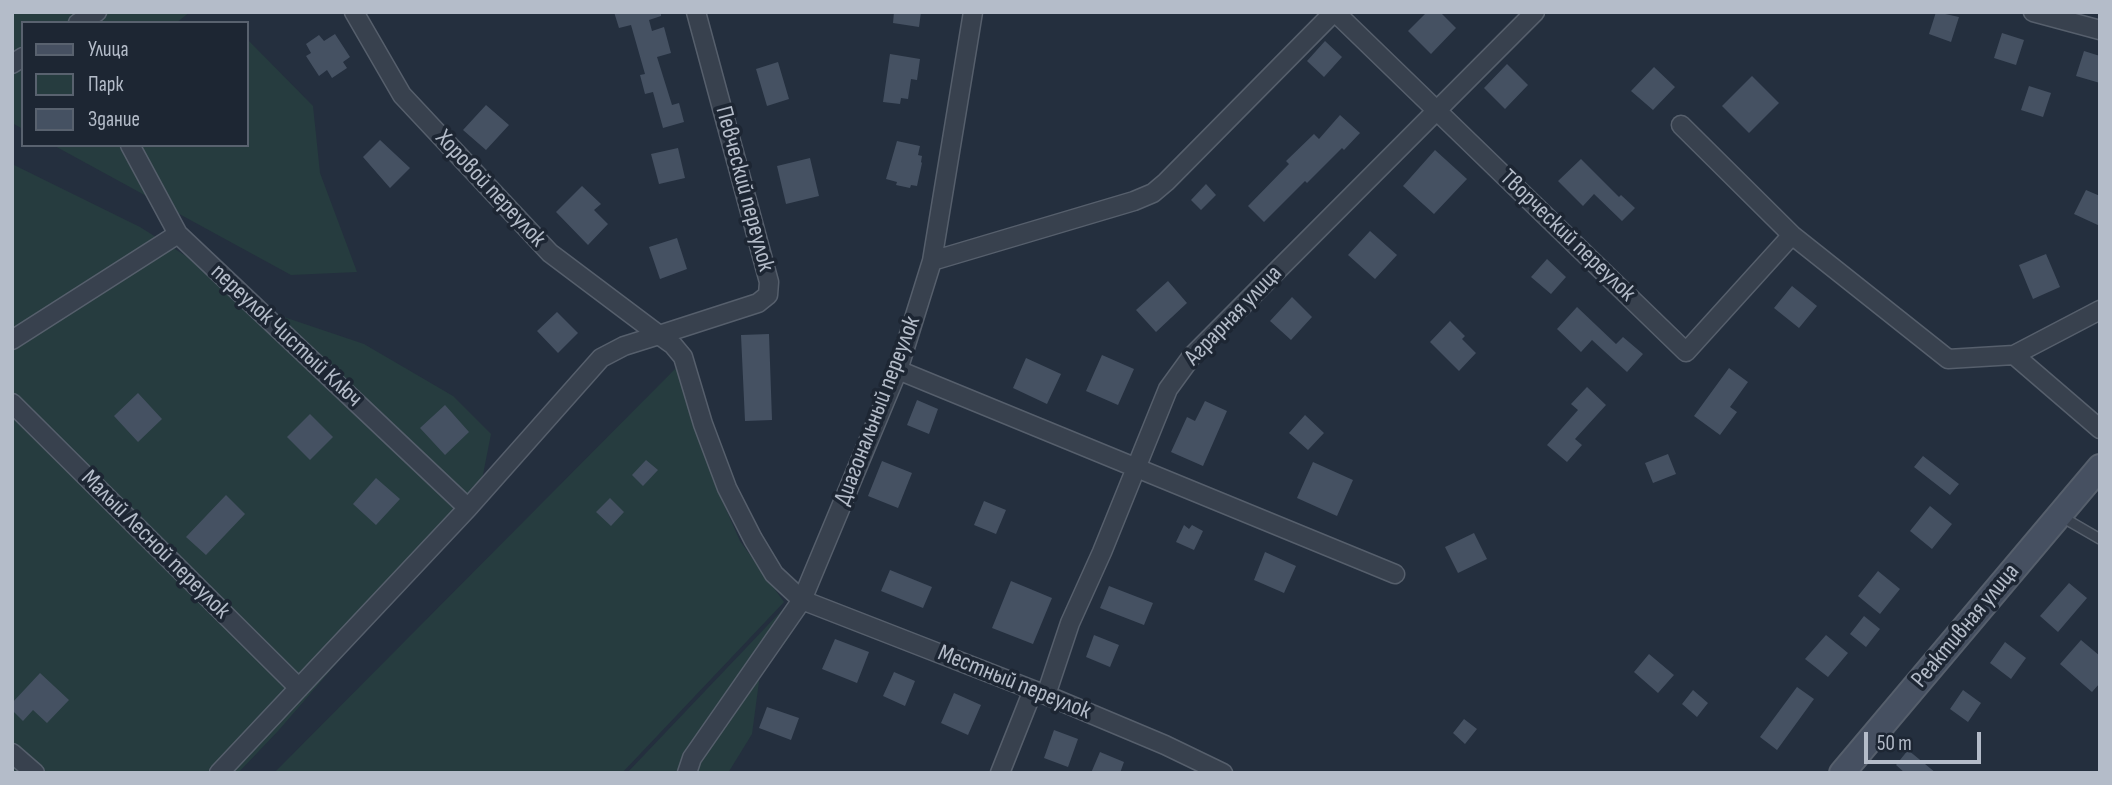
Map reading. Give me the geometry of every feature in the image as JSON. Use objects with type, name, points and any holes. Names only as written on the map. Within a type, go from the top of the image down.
[{"type":"main road","name":"Реактивная улица","points":[[1842,773],[2100,467]]},
{"type":"street","points":[[81,21],[97,12]]},
{"type":"street","name":"Хоровой переулок","points":[[354,12],[402,95],[550,253],[673,345],[683,357],[722,475],[753,539],[774,574],[802,600]]},
{"type":"street","name":"Певческий переулок","points":[[659,335],[758,303],[768,295],[769,282],[696,12]]},
{"type":"street","name":"Диагональный переулок","points":[[687,773],[692,758],[802,600],[898,370],[932,261],[973,12]]},
{"type":"street","points":[[932,261],[1134,201],[1153,192],[1334,12]]},
{"type":"street","name":"Творческий переулок","points":[[1334,12],[1685,352],[1791,235]]},
{"type":"street","name":"Аграрная улица","points":[[1000,773],[1040,693],[1168,389],[1192,356],[1535,12]]},
{"type":"street","points":[[2033,12],[2100,30]]},
{"type":"street","points":[[1681,125],[1791,235],[1948,359],[2014,355],[2100,310]]},
{"type":"street","name":"переулок Чистый Ключ","points":[[131,147],[178,234],[468,508]]},
{"type":"street","points":[[12,340],[178,234]]},
{"type":"street","points":[[219,773],[468,508],[601,358],[624,346],[659,335]]},
{"type":"street","points":[[2014,355],[2100,429]]},
{"type":"street","points":[[898,370],[1395,575]]},
{"type":"street","name":"Малый Лесной переулок","points":[[12,403],[299,688]]},
{"type":"street","name":"Местный переулок","points":[[802,600],[1040,693],[1165,745],[1223,773]]},
{"type":"street","points":[[12,753],[34,773]]},
{"type":"lane","points":[[2061,513],[2100,539]]},
{"type":"green space","points":[[12,12],[190,12],[179,21],[21,21],[21,128],[12,123]]},
{"type":"green space","points":[[248,40],[313,106],[320,173],[357,272],[291,275],[57,147],[248,147]]},
{"type":"green space","points":[[12,164],[140,227],[281,316],[364,344],[453,396],[491,434],[477,505],[461,529],[238,773],[12,773]]},
{"type":"green space","points":[[678,366],[714,482],[740,541],[784,602],[622,773],[274,773]]},
{"type":"green space","points":[[786,606],[788,639],[760,674],[752,734],[728,773],[627,773]]},
{"type":"building","points":[[614,12],[661,12],[661,16],[649,20],[652,31],[664,27],[671,53],[657,57],[672,105],[679,103],[684,122],[663,128],[653,92],[645,94],[640,75],[645,74],[631,25],[619,28]]},
{"type":"building","points":[[894,12],[921,12],[919,27],[893,23]]},
{"type":"building","points":[[1427,12],[1440,12],[1456,28],[1431,54],[1408,31]]},
{"type":"building","points":[[1936,12],[1959,17],[1951,42],[1929,34]]},
{"type":"building","points":[[2002,33],[2024,40],[2016,65],[1994,58]]},
{"type":"building","points":[[335,34],[350,57],[343,62],[347,68],[332,78],[327,70],[319,76],[306,56],[311,53],[306,44],[319,35],[324,41]]},
{"type":"building","points":[[1325,41],[1342,57],[1324,77],[1307,61]]},
{"type":"building","points":[[2084,51],[2100,56],[2100,83],[2076,76]]},
{"type":"building","points":[[890,54],[920,59],[917,80],[911,79],[908,99],[901,98],[900,104],[883,102]]},
{"type":"building","points":[[778,62],[789,99],[767,106],[756,69]]},
{"type":"building","points":[[1507,64],[1528,85],[1505,109],[1484,88]]},
{"type":"building","points":[[1654,67],[1675,87],[1653,110],[1631,91]]},
{"type":"building","points":[[1752,76],[1779,103],[1749,133],[1722,106]]},
{"type":"building","points":[[2029,86],[2051,93],[2043,117],[2021,110]]},
{"type":"building","points":[[486,105],[509,125],[486,150],[463,130]]},
{"type":"building","points":[[1340,115],[1360,133],[1307,183],[1305,181],[1264,222],[1248,206],[1289,164],[1286,161],[1314,134],[1319,139]]},
{"type":"building","points":[[380,140],[410,168],[390,188],[363,157]]},
{"type":"building","points":[[897,141],[920,146],[918,155],[922,156],[922,163],[917,186],[911,185],[910,188],[896,185],[897,182],[886,179]]},
{"type":"building","points":[[678,148],[685,178],[659,184],[651,154]]},
{"type":"building","points":[[1435,150],[1467,179],[1434,214],[1403,186]]},
{"type":"building","points":[[810,158],[819,196],[786,204],[777,166]]},
{"type":"building","points":[[1581,159],[1619,197],[1621,195],[1635,208],[1622,221],[1594,194],[1583,206],[1558,181]]},
{"type":"building","points":[[1206,184],[1216,195],[1201,210],[1191,200]]},
{"type":"building","points":[[582,186],[601,204],[594,210],[608,224],[588,245],[556,212]]},
{"type":"building","points":[[2086,190],[2100,196],[2100,226],[2074,214]]},
{"type":"building","points":[[1370,231],[1397,255],[1375,279],[1348,255]]},
{"type":"building","points":[[677,238],[687,269],[660,279],[649,247]]},
{"type":"building","points":[[2046,254],[2060,287],[2033,299],[2019,265]]},
{"type":"building","points":[[1547,259],[1566,277],[1551,294],[1531,277]]},
{"type":"building","points":[[1168,281],[1187,303],[1156,332],[1136,310]]},
{"type":"building","points":[[1792,286],[1817,306],[1799,328],[1774,308]]},
{"type":"building","points":[[1292,297],[1312,317],[1291,340],[1270,321]]},
{"type":"building","points":[[1577,307],[1616,344],[1623,337],[1643,354],[1627,372],[1592,340],[1581,352],[1557,329]]},
{"type":"building","points":[[557,312],[578,333],[558,353],[537,331]]},
{"type":"building","points":[[1450,321],[1465,336],[1462,339],[1476,353],[1459,371],[1430,342]]},
{"type":"building","points":[[769,334],[772,420],[745,421],[741,335]]},
{"type":"building","points":[[1102,355],[1134,369],[1118,405],[1086,391]]},
{"type":"building","points":[[1026,358],[1061,374],[1047,404],[1013,388]]},
{"type":"building","points":[[1729,368],[1748,382],[1730,407],[1737,412],[1720,435],[1694,416]]},
{"type":"building","points":[[1587,387],[1606,405],[1575,439],[1582,445],[1567,462],[1547,445],[1578,410],[1571,404]]},
{"type":"building","points":[[138,393],[162,419],[138,442],[114,416]]},
{"type":"building","points":[[917,400],[938,409],[929,434],[907,425]]},
{"type":"building","points":[[1205,401],[1227,411],[1203,466],[1171,452],[1187,417],[1195,421]]},
{"type":"building","points":[[445,405],[469,432],[445,455],[420,428]]},
{"type":"building","points":[[310,414],[333,437],[310,460],[287,437]]},
{"type":"building","points":[[1305,415],[1324,433],[1308,450],[1289,433]]},
{"type":"building","points":[[1668,454],[1676,474],[1653,483],[1645,463]]},
{"type":"building","points":[[1923,456],[1959,484],[1950,495],[1914,467]]},
{"type":"building","points":[[646,460],[658,470],[643,486],[632,475]]},
{"type":"building","points":[[882,461],[912,473],[898,508],[868,496]]},
{"type":"building","points":[[1313,462],[1353,480],[1337,516],[1297,498]]},
{"type":"building","points":[[376,478],[400,499],[376,525],[353,504]]},
{"type":"building","points":[[226,495],[245,514],[206,555],[186,537]]},
{"type":"building","points":[[610,498],[624,512],[611,526],[596,512]]},
{"type":"building","points":[[984,501],[1006,510],[996,534],[974,525]]},
{"type":"building","points":[[1930,506],[1952,524],[1932,549],[1910,531]]},
{"type":"building","points":[[1184,525],[1189,529],[1192,525],[1203,531],[1194,550],[1176,542]]},
{"type":"building","points":[[1474,533],[1487,559],[1458,573],[1445,547]]},
{"type":"building","points":[[1265,552],[1296,566],[1284,593],[1254,580]]},
{"type":"building","points":[[890,570],[932,587],[923,608],[881,591]]},
{"type":"building","points":[[1878,571],[1900,589],[1880,614],[1858,596]]},
{"type":"building","points":[[1011,581],[1052,598],[1033,644],[992,628]]},
{"type":"building","points":[[2069,583],[2087,598],[2058,632],[2040,616]]},
{"type":"building","points":[[1109,586],[1153,603],[1144,625],[1100,608]]},
{"type":"building","points":[[1864,616],[1880,629],[1866,647],[1850,634]]},
{"type":"building","points":[[1094,635],[1119,645],[1110,667],[1086,657]]},
{"type":"building","points":[[1826,635],[1848,653],[1828,677],[1805,659]]},
{"type":"building","points":[[835,639],[869,652],[857,683],[822,669]]},
{"type":"building","points":[[2081,640],[2100,656],[2100,683],[2092,692],[2060,664]]},
{"type":"building","points":[[2005,642],[2026,658],[2011,679],[1990,663]]},
{"type":"building","points":[[1649,654],[1674,675],[1658,693],[1634,672]]},
{"type":"building","points":[[894,672],[915,681],[905,706],[883,696]]},
{"type":"building","points":[[40,673],[69,700],[47,723],[33,710],[23,721],[12,710],[12,703]]},
{"type":"building","points":[[1797,687],[1814,699],[1777,750],[1760,737]]},
{"type":"building","points":[[1693,690],[1708,703],[1697,717],[1682,704]]},
{"type":"building","points":[[1963,690],[1981,703],[1968,722],[1950,709]]},
{"type":"building","points":[[954,693],[981,705],[968,735],[941,723]]},
{"type":"building","points":[[767,707],[799,718],[791,740],[759,728]]},
{"type":"building","points":[[1464,719],[1477,729],[1465,744],[1453,733]]},
{"type":"building","points":[[1054,730],[1078,739],[1068,767],[1044,758]]},
{"type":"building","points":[[1908,750],[1936,773],[1905,773],[1896,765]]},
{"type":"building","points":[[1100,752],[1124,762],[1120,773],[1091,773]]}]
